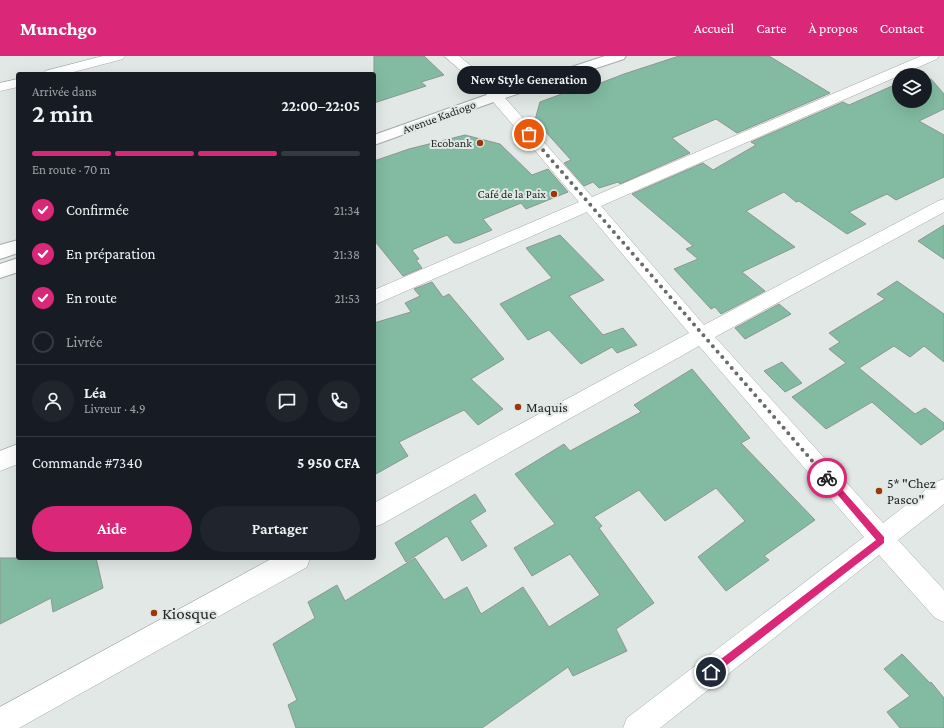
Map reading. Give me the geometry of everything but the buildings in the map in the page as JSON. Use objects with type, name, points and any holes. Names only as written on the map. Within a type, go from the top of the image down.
[{"type":"highway","name":"Avenue Kadiogo","points":[[376,139],[576,56]]},
{"type":"highway","name":"Avenue Kadiogo","points":[[376,130],[405,122],[492,91],[619,56]]},
{"type":"highway","points":[[0,252],[16,247]]},
{"type":"highway","points":[[0,271],[16,266]]},
{"type":"street","points":[[58,72],[118,56]]},
{"type":"street","points":[[451,56],[492,91],[881,540],[944,609]]},
{"type":"street","points":[[376,297],[932,56]]},
{"type":"street","points":[[0,87],[16,83]]},
{"type":"street","points":[[376,515],[702,334],[944,204]]},
{"type":"street","points":[[0,461],[16,455]]},
{"type":"street","points":[[638,728],[944,490]]},
{"type":"street","points":[[0,723],[294,560]]},
{"type":"way so far","points":[[529,134],[827,478]]},
{"type":"place","name":"New Style Generation","points":[[529,134]]},
{"type":"place","name":"Ecobank","points":[[480,143]]},
{"type":"place","name":"Café de la Paix","points":[[554,194]]},
{"type":"place","name":"Maquis","points":[[518,407]]},
{"type":"place","name":"5* \"Chez Pasco\"","points":[[879,491]]},
{"type":"place","name":"Kiosque","points":[[154,613]]},
{"type":"route","points":[[711,672],[881,540],[827,478]]}]
